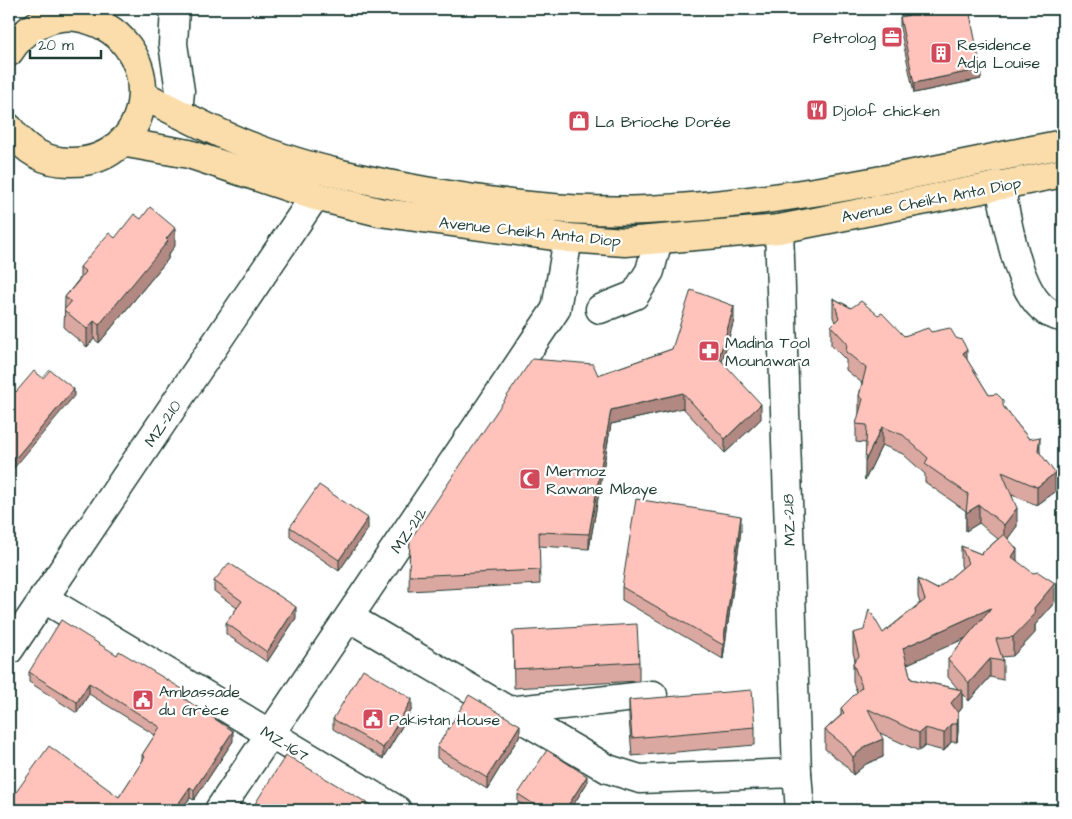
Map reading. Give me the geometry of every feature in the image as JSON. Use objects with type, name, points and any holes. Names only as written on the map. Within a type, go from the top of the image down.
[{"type":"main road","points":[[119,9],[124,41]]},
{"type":"main road","points":[[9,128],[18,141],[36,155],[57,162],[80,163],[102,156],[121,142],[132,129],[140,112],[143,95],[142,75],[135,57],[124,41],[110,28],[92,20],[56,14],[33,28],[11,45]]},
{"type":"main road","name":"Avenue Cheikh Anta Diop","points":[[143,95],[178,113],[261,150],[346,176],[491,203],[538,209],[584,211],[646,210],[756,200],[904,175],[1063,144]]},
{"type":"main road","name":"Avenue Cheikh Anta Diop","points":[[121,142],[196,156],[315,196],[410,218],[568,238],[625,242],[779,229],[1063,173]]},
{"type":"street","points":[[175,9],[173,44],[180,91],[178,113]]},
{"type":"street","points":[[1000,185],[1018,264],[1026,287],[1038,305],[1054,317],[1063,317]]},
{"type":"street","name":"MZ-210","points":[[9,650],[315,196]]},
{"type":"street","name":"MZ-218","points":[[779,229],[797,773],[800,810]]},
{"type":"street","name":"MZ-212","points":[[219,810],[350,618],[556,309],[568,238]]},
{"type":"street","points":[[600,308],[635,295],[650,272],[658,240]]},
{"type":"street","name":"MZ-167","points":[[43,598],[398,810]]},
{"type":"street","points":[[350,618],[608,769],[622,775],[640,779],[797,773]]},
{"type":"street","points":[[508,711],[653,695]]},
{"type":"building","name":"Residence Adja Louise","points":[[908,9],[969,9],[981,69],[914,83],[900,17],[909,15]]},
{"type":"building","points":[[150,207],[175,228],[166,239],[168,241],[99,325],[94,321],[87,329],[64,310],[71,302],[65,297],[86,272],[80,267],[109,233],[115,238],[134,214],[141,219]]},
{"type":"building","points":[[691,290],[734,306],[719,358],[761,404],[725,439],[683,393],[611,410],[589,534],[539,532],[540,570],[409,576],[410,540],[532,359],[593,364],[598,375],[672,349]]},
{"type":"building","points":[[833,298],[851,308],[861,301],[878,315],[882,313],[904,336],[928,328],[931,332],[950,328],[956,338],[962,340],[967,350],[963,353],[989,395],[997,394],[1003,400],[1003,406],[1029,439],[1040,437],[1038,450],[1055,473],[1037,487],[1002,472],[1017,508],[1004,525],[979,505],[966,513],[968,494],[925,464],[928,458],[903,435],[882,427],[865,461],[867,425],[856,424],[863,399],[859,396],[866,368],[846,352],[847,343],[831,326],[839,318]]},
{"type":"building","points":[[50,370],[74,389],[9,466],[9,391],[11,388],[16,392],[34,371],[43,378]]},
{"type":"building","points":[[319,485],[368,518],[339,560],[290,527]]},
{"type":"building","points":[[636,499],[741,516],[723,645],[622,587]]},
{"type":"building","points":[[1004,534],[1017,549],[1012,557],[1033,573],[1038,572],[1055,583],[1034,608],[1035,614],[1013,637],[996,639],[1003,661],[990,659],[969,683],[948,659],[991,608],[903,648],[911,679],[962,690],[951,703],[958,713],[957,724],[951,724],[944,733],[925,728],[919,733],[868,709],[883,739],[866,746],[853,757],[845,746],[825,730],[844,713],[841,708],[862,687],[853,663],[859,656],[853,633],[864,630],[869,609],[883,633],[925,600],[918,579],[937,589],[968,563],[961,546],[981,554]]},
{"type":"building","points":[[229,563],[296,607],[267,652],[226,623],[242,601],[214,581]]},
{"type":"building","points":[[61,620],[117,655],[119,651],[184,690],[180,696],[233,731],[194,790],[190,787],[174,810],[9,809],[9,802],[49,746],[119,797],[145,757],[142,755],[160,727],[89,683],[77,702],[29,672]]},
{"type":"building","points":[[637,624],[639,662],[514,669],[513,631]]},
{"type":"building","name":"Pakistan House","points":[[363,669],[412,699],[383,748],[333,719]]},
{"type":"building","points":[[752,690],[755,727],[632,738],[629,700]]},
{"type":"building","points":[[469,695],[520,725],[487,778],[437,747]]},
{"type":"building","points":[[547,750],[587,776],[565,810],[543,810],[518,794]]},
{"type":"building","points":[[286,755],[379,810],[251,810]]},
{"type":"place","name":"Petrolog","points":[[892,37]]},
{"type":"place","name":"Residence Adja Louise","points":[[941,53]]},
{"type":"place","name":"Djolof chicken","points":[[817,110]]},
{"type":"place","name":"La Brioche Dorée","points":[[579,121]]},
{"type":"place","name":"Madina Tool Mounawara","points":[[709,351]]},
{"type":"place","name":"Mermoz Rawane Mbaye","points":[[530,479]]},
{"type":"place","name":"Ambassade du Grèce","points":[[143,700]]},
{"type":"place","name":"Pakistan House","points":[[373,719]]}]
